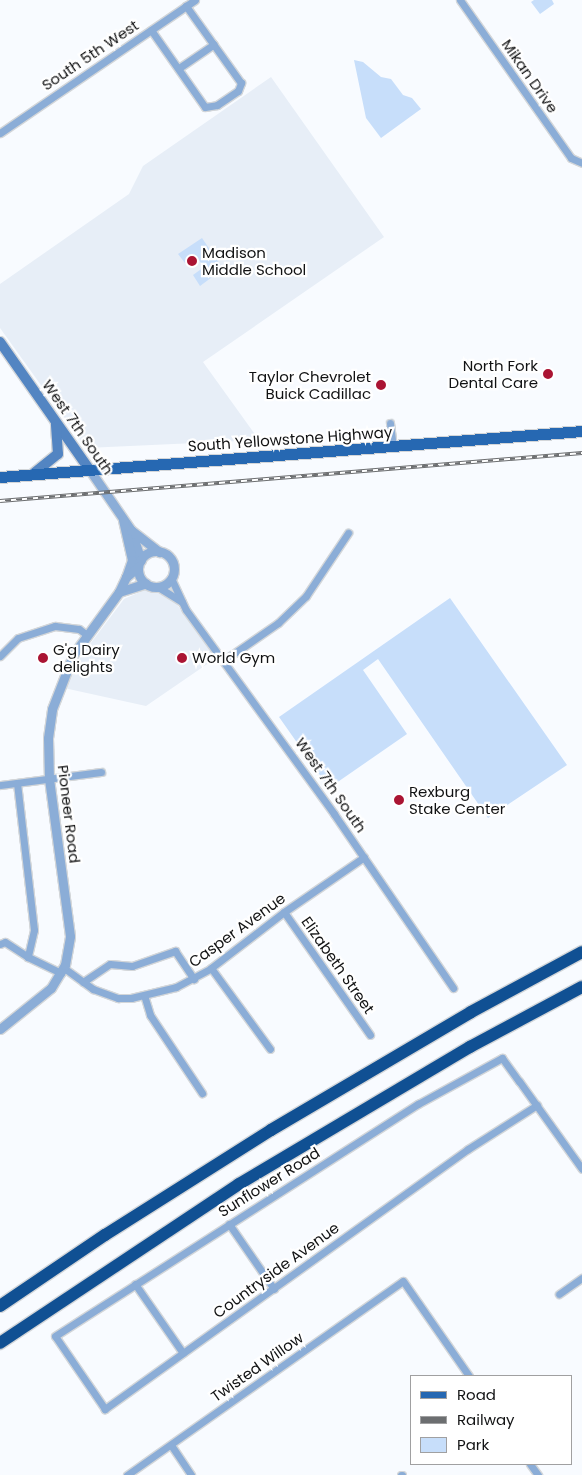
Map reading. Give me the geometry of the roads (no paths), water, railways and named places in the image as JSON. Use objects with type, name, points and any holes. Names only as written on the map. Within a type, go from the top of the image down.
[{"type":"highway","points":[[0,1306],[105,1235],[271,1130],[471,1012],[582,952]]},
{"type":"highway","points":[[0,1343],[239,1184],[470,1048],[582,987]]},
{"type":"main road","name":"West 7th South","points":[[0,342],[89,469]]},
{"type":"main road","points":[[33,474],[58,454],[55,420]]},
{"type":"main road","name":"South Yellowstone Highway","points":[[0,477],[582,431]]},
{"type":"street","name":"South 5th West","points":[[0,133],[195,0]]},
{"type":"street","name":"Mikan Drive","points":[[460,0],[571,158],[582,163]]},
{"type":"street","points":[[151,30],[205,107],[212,108],[238,91],[241,83],[186,6]]},
{"type":"street","points":[[179,68],[214,44]]},
{"type":"street","points":[[390,423],[393,446]]},
{"type":"street","name":"West 7th South","points":[[89,469],[131,530],[159,552]]},
{"type":"street","points":[[123,520],[132,560],[126,577]]},
{"type":"street","name":"West 7th South","points":[[131,530],[140,563]]},
{"type":"street","points":[[224,662],[278,623],[306,596],[348,533]]},
{"type":"street","points":[[119,592],[146,584],[158,587],[171,578],[171,560],[159,552],[150,552],[140,563],[139,576],[146,584]]},
{"type":"street","name":"Pioneer Road","points":[[0,1029],[39,1000],[62,970],[70,936],[49,778],[48,738],[55,696],[70,661],[86,635],[119,592],[126,577],[140,563]]},
{"type":"street","name":"West 7th South","points":[[171,578],[182,602],[364,857],[453,988]]},
{"type":"street","name":"West 7th South","points":[[158,587],[182,602]]},
{"type":"street","points":[[0,656],[18,638],[56,626],[79,629],[86,635]]},
{"type":"street","points":[[0,785],[101,772]]},
{"type":"street","points":[[16,783],[34,930],[28,957]]},
{"type":"street","name":"Casper Avenue","points":[[0,944],[4,942],[28,957],[62,970],[118,998],[144,995],[194,979],[284,912],[364,857]]},
{"type":"street","name":"Elizabeth Street","points":[[284,912],[370,1035]]},
{"type":"street","points":[[83,982],[110,964],[132,966],[174,951],[194,979]]},
{"type":"street","points":[[211,968],[270,1049]]},
{"type":"street","points":[[144,995],[150,1015],[202,1093]]},
{"type":"street","name":"Sunflower Road","points":[[55,1336],[418,1104],[502,1058],[536,1105]]},
{"type":"street","points":[[536,1105],[582,1169]]},
{"type":"street","name":"Countryside Avenue","points":[[55,1336],[105,1409],[468,1149],[536,1105]]},
{"type":"street","points":[[229,1224],[274,1289]]},
{"type":"street","points":[[559,1294],[582,1278]]},
{"type":"street","name":"Twisted Willow","points":[[127,1475],[402,1281],[468,1375]]},
{"type":"street","points":[[134,1284],[183,1353]]},
{"type":"street","points":[[171,1445],[191,1475]]},
{"type":"railway","points":[[0,501],[582,453]]},
{"type":"place","name":"Madison Middle School","points":[[192,261]]},
{"type":"place","name":"North Fork Dental Care","points":[[548,374]]},
{"type":"place","name":"Taylor Chevrolet Buick Cadillac","points":[[381,385]]},
{"type":"place","name":"G'g Dairy delights","points":[[43,658]]},
{"type":"place","name":"World Gym","points":[[182,658]]},
{"type":"place","name":"Rexburg Stake Center","points":[[399,800]]}]
